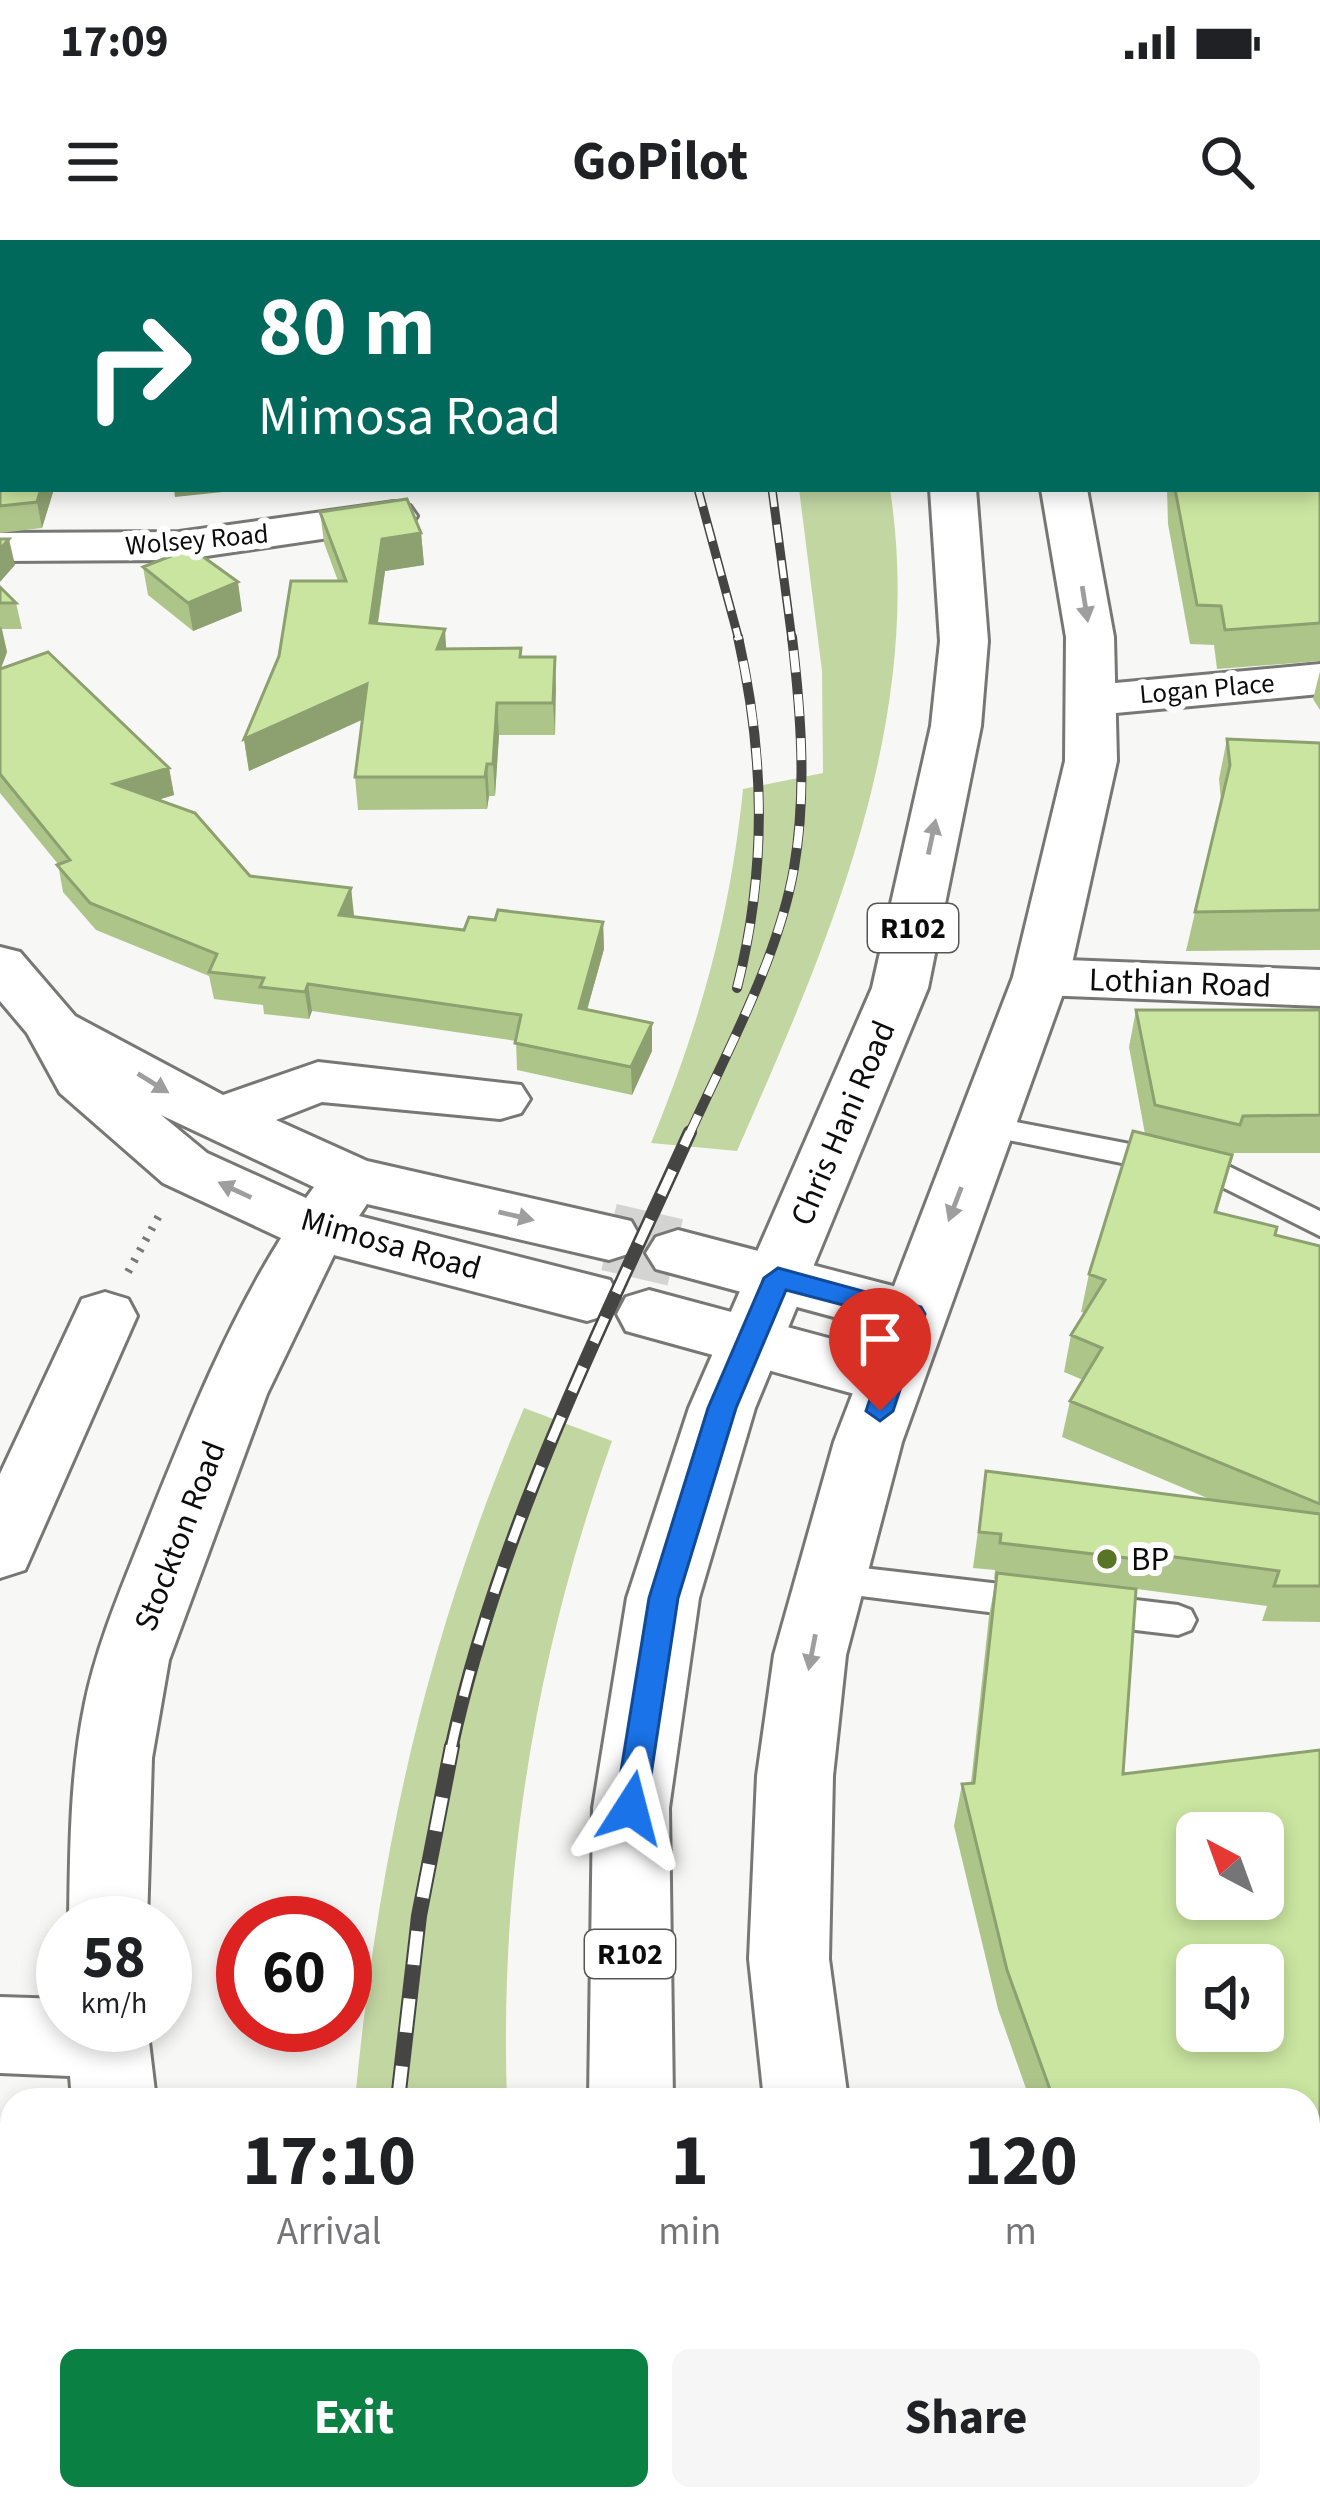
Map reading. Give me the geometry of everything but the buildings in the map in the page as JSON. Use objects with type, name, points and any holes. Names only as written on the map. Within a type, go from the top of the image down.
[{"type":"main road","name":"Chris Hani Road","points":[[631,2088],[631,1808],[656,1645],[670,1577],[749,1340],[900,988],[956,726],[964,641],[962,562],[953,492]]},
{"type":"main road","points":[[805,2088],[789,1960],[796,1776],[810,1655],[829,1578],[902,1346],[1041,977],[1077,838],[1091,761],[1090,638],[1065,492]]},
{"type":"main road","name":"Wolsey Road","points":[[0,548],[179,546],[394,516]]},
{"type":"main road","name":"Logan Place","points":[[1094,700],[1320,679]]},
{"type":"main road","name":"Mimosa Road","points":[[0,965],[51,1024],[81,1078],[202,1143],[334,1203],[586,1297]]},
{"type":"main road","name":"Lothian Road","points":[[1041,977],[1320,988]]},
{"type":"main road","points":[[202,1143],[318,1082],[500,1100]]},
{"type":"main road","name":"Mimosa Road","points":[[334,1203],[608,1237]]},
{"type":"main road","name":"Stockton Road","points":[[109,1896],[122,1703],[145,1620],[271,1309],[334,1203]]},
{"type":"main road","points":[[678,1253],[778,1278],[902,1346]]},
{"type":"main road","points":[[650,1313],[749,1340],[902,1346]]},
{"type":"main road","points":[[0,1550],[105,1316]]},
{"type":"main road","points":[[0,2035],[109,2055]]},
{"type":"lane","points":[[985,1126],[1218,1172],[1320,1225]]},
{"type":"lane","points":[[829,1578],[1178,1620]]},
{"type":"path","points":[[105,1316],[202,1143]]},
{"type":"green space","points":[[799,492],[890,492],[897,576],[894,662],[881,746],[835,912],[737,1151],[651,1143],[710,969],[730,882],[743,789],[823,773],[822,671]]},
{"type":"green space","points":[[524,1408],[612,1441],[562,1602],[528,1765],[509,1931],[507,2088],[356,2088],[360,2052],[372,2052],[372,1960],[393,1832],[434,1663]]},
{"type":"tunnel","points":[[609,1237],[678,1253]]},
{"type":"railway","points":[[699,492],[739,640]]},
{"type":"railway","points":[[772,492],[792,640]]},
{"type":"railway","points":[[737,988],[754,900],[759,813],[753,726],[738,637]]},
{"type":"railway","points":[[689,1135],[764,970],[794,868],[801,753],[792,637]]},
{"type":"railway","points":[[451,1749],[471,1668],[523,1511],[690,1132]]},
{"type":"railway","points":[[399,2088],[419,1916],[452,1746]]},
{"type":"place","name":"BP","points":[[1107,1559]]},
{"type":"route","points":[[631,1808],[663,1598],[722,1408],[778,1278],[912,1314],[880,1411]]}]
